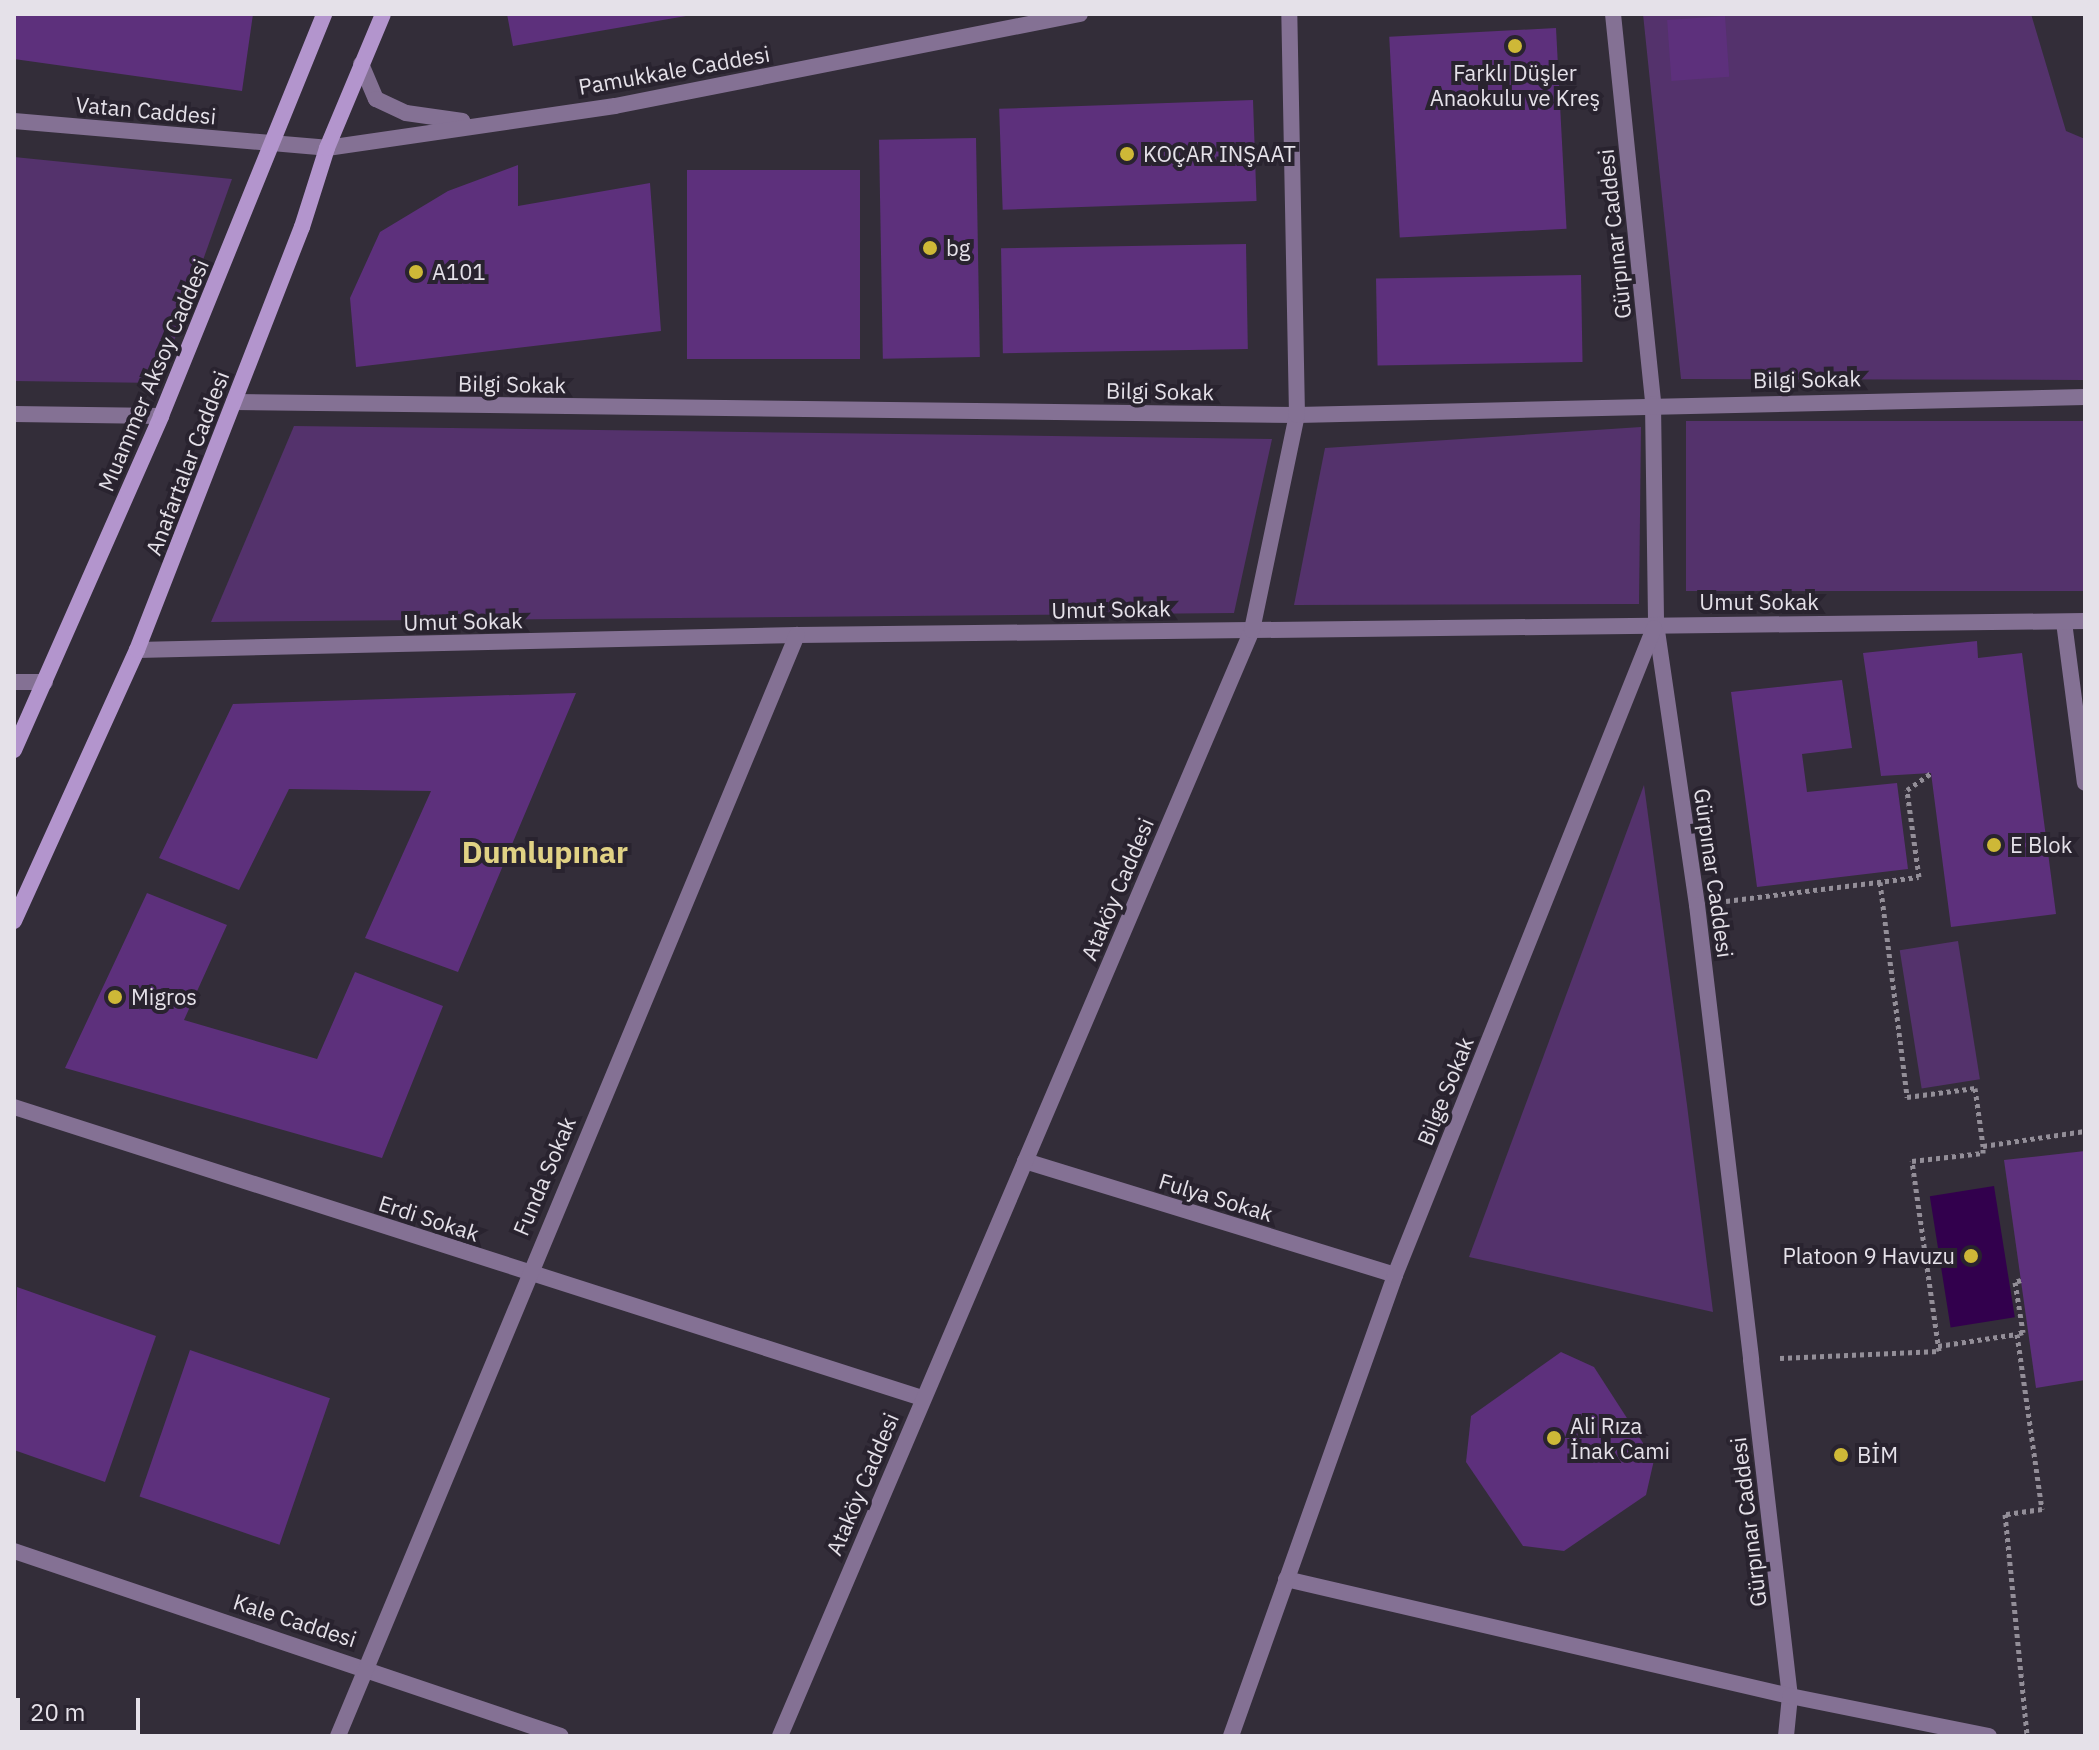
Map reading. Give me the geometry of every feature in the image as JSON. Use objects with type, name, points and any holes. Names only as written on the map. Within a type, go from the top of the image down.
[{"type":"main road","name":"Muammer Aksoy Caddesi","points":[[14,750],[161,416],[324,14]]},
{"type":"main road","name":"Anafartalar Caddesi","points":[[14,921],[137,650],[234,402],[327,148],[383,14]]},
{"type":"street","name":"Pamukkale Caddesi","points":[[273,144],[327,148],[479,123],[615,106],[1080,14]]},
{"type":"street","name":"Ataköy Caddesi","points":[[780,1736],[1252,630],[1297,415],[1289,14]]},
{"type":"street","name":"Gürpınar Caddesi","points":[[1613,14],[1653,404],[1656,624],[1697,905],[1751,1360],[1790,1696],[1786,1736]]},
{"type":"street","points":[[361,64],[376,99],[406,113],[479,123]]},
{"type":"street","name":"Vatan Caddesi","points":[[14,121],[273,144]]},
{"type":"street","name":"Bilgi Sokak","points":[[234,402],[1297,415],[1653,404],[2085,397]]},
{"type":"street","points":[[14,414],[161,416]]},
{"type":"street","name":"Umut Sokak","points":[[137,650],[797,635],[2085,621]]},
{"type":"street","points":[[2064,622],[2085,783]]},
{"type":"street","name":"Bilge Sokak","points":[[1231,1736],[1395,1275],[1656,624]]},
{"type":"street","name":"Funda Sokak","points":[[338,1736],[527,1273],[797,635]]},
{"type":"street","points":[[14,682],[45,682]]},
{"type":"street","name":"Erdi Sokak","points":[[14,1107],[922,1398]]},
{"type":"street","name":"Fulya Sokak","points":[[1025,1161],[1395,1275]]},
{"type":"street","name":"Kale Caddesi","points":[[14,1551],[367,1667],[561,1736]]},
{"type":"street","points":[[1286,1579],[1790,1696],[1989,1736]]},
{"type":"path","points":[[1697,905],[1919,877],[1907,790],[1931,773]]},
{"type":"path","points":[[1751,1360],[1939,1351],[1912,1161],[1983,1153],[1983,1146],[1975,1088],[1907,1097],[1880,882]]},
{"type":"path","points":[[1983,1146],[2085,1131]]},
{"type":"path","points":[[1938,1346],[2023,1332],[2015,1282],[2021,1280]]},
{"type":"path","points":[[2017,1334],[2042,1509],[2005,1514],[2027,1736]]},
{"type":"shaded area","points":[[1643,14],[2031,14],[2066,131],[2085,139],[2085,380],[1681,379]]},
{"type":"shaded area","points":[[14,157],[232,179],[159,383],[14,381]]},
{"type":"shaded area","points":[[1686,421],[2085,421],[2085,591],[1686,591]]},
{"type":"shaded area","points":[[294,426],[1272,439],[1234,613],[211,622]]},
{"type":"shaded area","points":[[1641,427],[1639,604],[1294,605],[1325,448]]},
{"type":"shaded area","points":[[1644,785],[1687,1105],[1713,1312],[1469,1257]]},
{"type":"shaded area","points":[[1958,941],[1980,1079],[1922,1089],[1900,950]]},
{"type":"shaded area","name":"Platoon 9 Havuzu","points":[[1994,1186],[2015,1317],[1951,1328],[1930,1196]]},
{"type":"building","points":[[14,14],[253,14],[242,91],[14,59]]},
{"type":"building","points":[[507,14],[686,14],[686,16],[513,46]]},
{"type":"building","points":[[1725,16],[1729,77],[1671,81],[1667,20]]},
{"type":"building","points":[[1556,28],[1567,229],[1400,237],[1389,37]]},
{"type":"building","name":"KOÇAR INŞAAT","points":[[1253,100],[1257,201],[1003,210],[999,109]]},
{"type":"building","name":"bg","points":[[976,138],[980,357],[883,359],[879,140]]},
{"type":"building","points":[[518,165],[518,206],[650,183],[661,331],[356,367],[350,298],[380,232],[448,191]]},
{"type":"building","points":[[687,170],[860,170],[860,359],[687,359]]},
{"type":"building","points":[[1246,244],[1248,349],[1003,353],[1001,248]]},
{"type":"building","points":[[1581,275],[1583,362],[1378,366],[1376,279]]},
{"type":"building","name":"E Blok","points":[[1977,641],[1978,658],[2022,653],[2056,914],[1951,927],[1931,773],[1881,776],[1863,653]]},
{"type":"building","points":[[1842,680],[1852,748],[1802,754],[1807,792],[1897,783],[1908,869],[1757,887],[1731,692]]},
{"type":"building","points":[[576,693],[458,972],[365,938],[431,791],[289,789],[239,890],[159,858],[233,704]]},
{"type":"building","points":[[147,893],[227,925],[184,1020],[317,1059],[355,972],[443,1006],[382,1158],[65,1068]]},
{"type":"building","points":[[2085,1151],[2085,1380],[2036,1388],[2004,1160]]},
{"type":"building","points":[[17,1287],[156,1336],[105,1482],[14,1450]]},
{"type":"building","points":[[190,1350],[330,1398],[279,1545],[140,1497]]},
{"type":"building","name":"Ali Rıza İnak Cami","points":[[1561,1352],[1594,1367],[1654,1460],[1646,1495],[1564,1551],[1523,1546],[1466,1462],[1471,1416]]},
{"type":"place","name":"Farklı Düşler Anaokulu ve Kreş","points":[[1515,46]]},
{"type":"place","name":"KOÇAR INŞAAT","points":[[1127,154]]},
{"type":"place","name":"bg","points":[[930,248]]},
{"type":"place","name":"A101","points":[[416,272]]},
{"type":"place","name":"E Blok","points":[[1994,845]]},
{"type":"place","name":"Migros","points":[[115,997]]},
{"type":"place","name":"Platoon 9 Havuzu","points":[[1971,1256]]},
{"type":"place","name":"Ali Rıza İnak Cami","points":[[1554,1438]]},
{"type":"place","name":"BİM","points":[[1841,1455]]},
{"type":"district","name":"Dumlupınar","points":[[545,852]]}]
